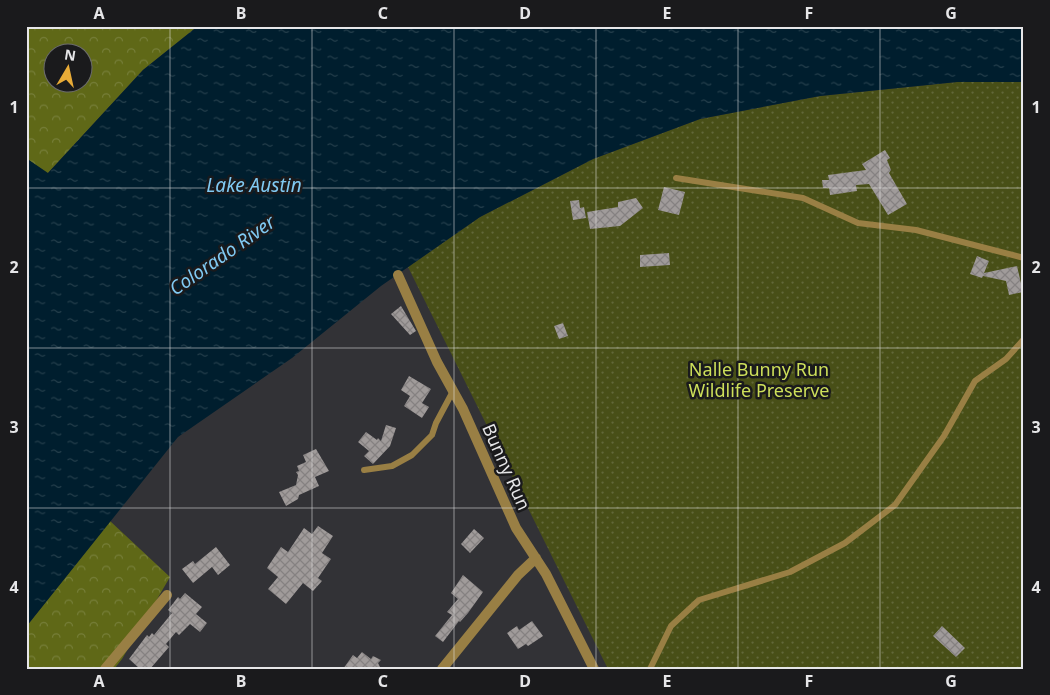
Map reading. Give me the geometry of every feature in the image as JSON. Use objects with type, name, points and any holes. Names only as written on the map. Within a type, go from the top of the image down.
[{"type":"street","name":"Bunny Run","points":[[398,274],[452,393],[463,410],[516,528],[536,558],[594,669]]},
{"type":"street","points":[[442,669],[518,575],[536,558]]},
{"type":"street","points":[[105,669],[166,595]]},
{"type":"lane","points":[[676,178],[803,198],[858,223],[916,230],[1024,258]]},
{"type":"lane","points":[[650,669],[671,626],[699,600],[790,572],[845,543],[895,505],[944,436],[975,381],[1006,359],[1024,339]]},
{"type":"lane","points":[[364,470],[392,466],[412,455],[432,435],[436,423],[452,393]]},
{"type":"green space","points":[[26,26],[198,26],[143,70],[47,174],[26,158]]},
{"type":"green space","name":"Nalle Bunny Run Wildlife Preserve","points":[[957,82],[1024,82],[1024,669],[608,669],[408,267],[480,217],[593,159],[700,119],[820,96]]},
{"type":"green space","points":[[110,521],[170,577],[122,659],[114,669],[26,669],[26,627]]},
{"type":"water","name":"Lake Austin","points":[[198,26],[1024,26],[1024,82],[957,82],[820,96],[700,119],[593,159],[480,217],[381,286],[292,358],[178,437],[26,627],[26,158],[48,173],[143,70]]},
{"type":"building","points":[[885,150],[890,158],[887,160],[891,170],[889,173],[907,204],[888,215],[869,184],[856,185],[857,191],[830,195],[829,188],[823,188],[822,180],[829,180],[828,175],[866,170],[862,164]]},
{"type":"building","points":[[664,187],[685,192],[679,215],[658,210]]},
{"type":"building","points":[[636,198],[643,208],[620,226],[590,229],[587,212],[618,207],[618,202]]},
{"type":"building","points":[[579,200],[580,208],[584,207],[586,218],[573,220],[570,201]]},
{"type":"building","points":[[669,253],[670,265],[640,267],[640,255]]},
{"type":"building","points":[[977,256],[989,261],[984,273],[1017,266],[1023,292],[1009,295],[1006,281],[983,276],[982,278],[970,274]]},
{"type":"building","points":[[401,306],[416,331],[410,335],[391,314]]},
{"type":"building","points":[[563,323],[568,336],[559,339],[554,326]]},
{"type":"building","points":[[409,376],[431,389],[422,403],[429,407],[422,418],[404,406],[410,396],[401,390]]},
{"type":"building","points":[[386,425],[396,428],[390,446],[373,464],[364,456],[369,451],[358,442],[366,432],[381,441]]},
{"type":"building","points":[[316,449],[329,471],[315,477],[319,486],[299,495],[298,499],[286,506],[279,492],[296,485],[298,475],[296,472],[299,471],[297,466],[306,462],[303,455]]},
{"type":"building","points":[[318,526],[333,536],[322,553],[331,559],[318,578],[322,581],[313,591],[303,583],[286,604],[268,589],[278,577],[267,568],[281,547],[288,552],[304,528],[312,534]]},
{"type":"building","points":[[474,529],[484,538],[470,553],[461,544]]},
{"type":"building","points":[[216,547],[230,565],[218,575],[212,567],[193,583],[182,569],[193,561],[195,564]]},
{"type":"building","points":[[463,575],[483,592],[443,642],[435,636],[452,615],[447,612],[458,599],[451,593]]},
{"type":"building","points":[[185,593],[202,607],[196,614],[207,623],[200,632],[190,624],[179,635],[176,632],[166,644],[169,647],[150,669],[140,669],[129,659],[147,635],[149,637],[152,633],[154,635],[172,613],[168,610],[178,597],[180,599]]},
{"type":"building","points":[[532,621],[543,636],[528,646],[526,644],[518,649],[507,633],[517,626],[519,630]]},
{"type":"building","points":[[942,626],[965,648],[956,657],[933,636]]},
{"type":"building","points":[[362,652],[371,659],[373,656],[381,660],[378,663],[381,669],[343,669],[353,655],[357,658]]},
{"type":"water label","name":"Colorado River","points":[[222,255]]}]
